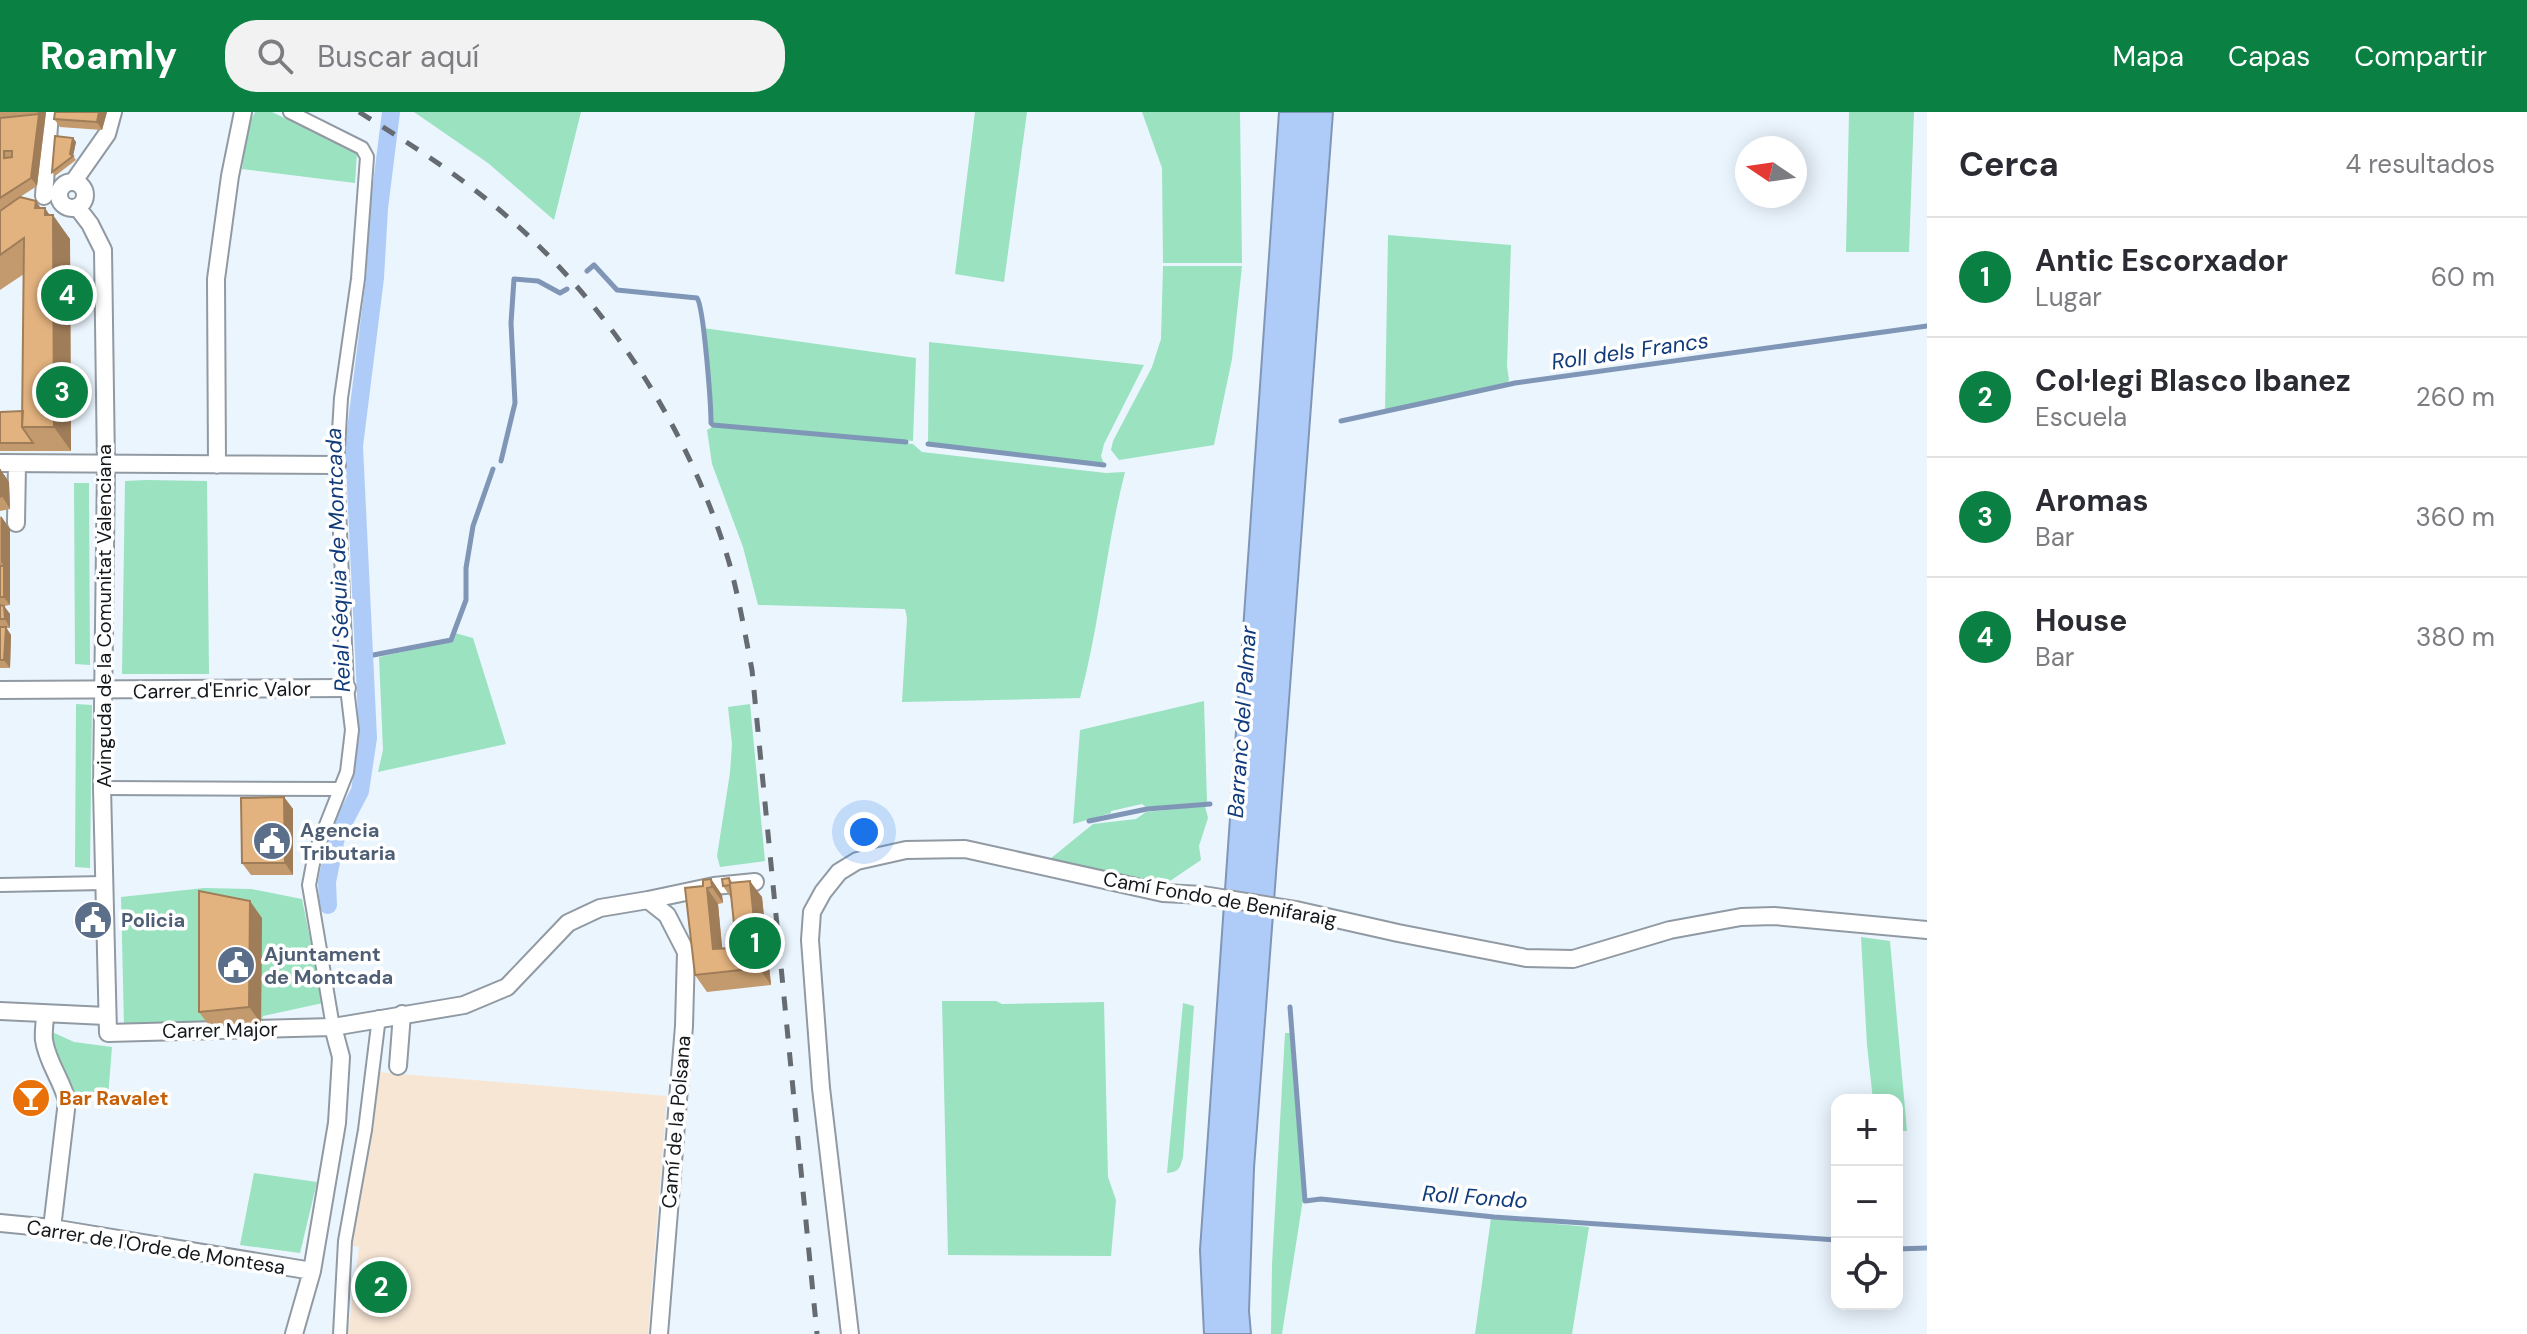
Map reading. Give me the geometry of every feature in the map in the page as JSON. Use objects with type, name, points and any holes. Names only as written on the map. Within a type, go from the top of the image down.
[{"type":"street","points":[[50,112],[38,200],[67,185],[107,134],[113,112]]},
{"type":"street","points":[[217,465],[216,279],[230,176],[243,112]]},
{"type":"street","points":[[290,112],[362,148],[367,157],[358,279],[341,398],[337,465],[347,688],[352,730],[347,772],[315,853],[309,885],[341,1057],[341,1089],[312,1271],[294,1334]]},
{"type":"street","name":"Avinguda de la Comunitat Valenciana","points":[[67,185],[82,185],[86,193],[84,202],[77,207],[103,250],[106,466],[102,788],[107,1024]]},
{"type":"street","points":[[16,523],[9,464],[337,465]]},
{"type":"street","name":"Carrer d'Enric Valor","points":[[0,690],[347,688]]},
{"type":"street","points":[[102,788],[339,789]]},
{"type":"street","name":"Camí Fondo de Benifaraig","points":[[850,1334],[824,1117],[810,940],[812,912],[823,892],[839,872],[857,861],[906,850],[965,849],[1163,893],[1203,895],[1296,910],[1526,958],[1573,959],[1670,930],[1741,917],[1774,916],[1927,930]]},
{"type":"street","points":[[340,1334],[344,1245],[365,1130],[373,1018],[464,1005],[507,987],[568,923],[600,908],[714,886],[755,882]]},
{"type":"street","points":[[0,885],[104,883]]},
{"type":"street","name":"Camí de la Polsana","points":[[648,900],[667,915],[686,952],[684,1026],[659,1334]]},
{"type":"street","name":"Carrer Major","points":[[0,1011],[45,1014],[107,1024],[333,1027],[373,1018]]},
{"type":"street","points":[[45,1014],[44,1041],[67,1101],[52,1228]]},
{"type":"street","points":[[398,1066],[402,1014]]},
{"type":"street","name":"Carrer de l'Orde de Montesa","points":[[0,1223],[52,1228],[312,1271]]},
{"type":"shaded area","points":[[377,1072],[667,1096],[648,1334],[348,1334],[359,1247],[347,1245]]},
{"type":"green space","points":[[255,112],[272,112],[357,153],[355,183],[242,169],[248,126]]},
{"type":"green space","points":[[414,112],[581,112],[554,220],[488,163]]},
{"type":"green space","points":[[975,112],[1027,112],[1004,282],[955,274]]},
{"type":"green space","points":[[1142,112],[1240,112],[1242,263],[1163,263],[1162,168]]},
{"type":"green space","points":[[1849,112],[1914,112],[1909,252],[1846,252]]},
{"type":"green space","points":[[1388,235],[1511,245],[1507,383],[1385,412]]},
{"type":"green space","points":[[1163,266],[1242,266],[1232,359],[1214,445],[1119,460],[1111,450],[1113,441],[1152,367],[1161,339]]},
{"type":"green space","points":[[703,328],[916,358],[913,441],[714,424]]},
{"type":"green space","points":[[929,342],[1144,365],[1104,444],[1101,456],[1104,464],[928,443]]},
{"type":"green space","points":[[714,426],[913,444],[922,452],[1106,473],[1125,472],[1080,698],[902,702],[905,609],[758,605],[743,547],[712,464],[707,430]]},
{"type":"green space","points":[[125,481],[207,481],[209,674],[122,674]]},
{"type":"green space","points":[[74,483],[89,483],[90,665],[75,664]]},
{"type":"green space","points":[[455,633],[473,638],[506,744],[378,772],[383,750],[379,657],[452,641]]},
{"type":"green space","points":[[1204,701],[1207,802],[1146,807],[1142,804],[1073,824],[1080,730]]},
{"type":"green space","points":[[76,704],[92,705],[90,868],[75,867]]},
{"type":"green space","points":[[750,704],[765,861],[720,867],[717,856],[732,744],[728,707]]},
{"type":"green space","points":[[1205,806],[1208,818],[1199,846],[1201,860],[1164,885],[1050,859],[1093,824],[1136,819],[1146,812]]},
{"type":"green space","points":[[204,888],[251,889],[302,899],[323,1003],[263,1016],[261,1023],[124,1026],[121,897]]},
{"type":"green space","points":[[1861,937],[1890,941],[1907,1131],[1903,1131],[1903,1094],[1872,1094]]},
{"type":"green space","points":[[942,1001],[996,1001],[1002,1004],[1104,1002],[1108,1177],[1116,1200],[1111,1256],[948,1255]]},
{"type":"green space","points":[[1183,1003],[1194,1006],[1183,1157],[1178,1169],[1167,1173]]},
{"type":"green space","points":[[50,1031],[74,1042],[112,1047],[108,1097],[72,1093],[54,1053]]},
{"type":"green space","points":[[1285,1033],[1290,1033],[1303,1199],[1282,1334],[1271,1334],[1272,1264]]},
{"type":"green space","points":[[254,1173],[317,1182],[300,1253],[240,1245]]},
{"type":"green space","points":[[1491,1218],[1589,1227],[1572,1334],[1475,1334]]},
{"type":"water","name":"Barranc del Palmar","points":[[1279,112],[1333,112],[1254,1168],[1249,1311],[1251,1334],[1204,1334],[1200,1250]]},
{"type":"building","points":[[55,112],[99,112],[97,122],[54,119]]},
{"type":"building","points":[[39,114],[31,178],[0,198],[0,118]],"holes":[[[4,151],[12,151],[12,157],[4,158]]]},
{"type":"building","points":[[55,136],[73,138],[70,154],[73,156],[52,172]]},
{"type":"building","points":[[20,197],[36,201],[35,208],[45,208],[45,215],[53,215],[54,427],[22,427],[24,238],[0,255],[0,211]]},
{"type":"building","points":[[23,411],[22,427],[33,443],[0,443],[0,412]]},
{"type":"building","points":[[0,566],[4,566],[4,597],[0,597]]},
{"type":"building","points":[[0,605],[4,606],[5,619],[0,619]]},
{"type":"building","points":[[0,627],[6,627],[4,660],[0,660]]},
{"type":"building","points":[[284,797],[285,863],[242,863],[241,798]]},
{"type":"building","points":[[729,878],[730,883],[750,881],[759,968],[695,975],[685,888],[703,886],[703,880],[711,879],[712,887],[707,888],[713,949],[732,948],[734,924],[730,885],[723,886],[722,879]]},
{"type":"building","name":"Ajuntament de Montcada","points":[[199,891],[250,901],[249,1007],[199,1012]]},
{"type":"waterway","name":"Reial Séquia de Montcada","points":[[328,905],[327,882],[336,837],[360,791],[368,738],[354,446],[391,112]]},
{"type":"waterway","name":"Roll dels Francs","points":[[587,271],[594,265],[617,290],[697,298],[705,337],[713,425],[906,442]]},
{"type":"waterway","points":[[501,461],[515,403],[511,323],[514,279],[538,281],[560,293],[567,289]]},
{"type":"waterway","name":"Roll dels Francs","points":[[1341,421],[1515,383],[1927,326]]},
{"type":"waterway","name":"Roll dels Francs","points":[[928,444],[1104,465]]},
{"type":"waterway","points":[[363,657],[451,640],[466,600],[466,568],[473,526],[493,469]]},
{"type":"waterway","name":"Roll Fondo","points":[[1089,821],[1147,809],[1210,804]]},
{"type":"waterway","name":"Roll Fondo","points":[[1290,1007],[1305,1201],[1321,1199],[1494,1217],[1831,1240]]},
{"type":"waterway","name":"Roll Fondo","points":[[1903,1249],[1927,1248]]},
{"type":"railway","points":[[359,112],[485,198],[527,234],[566,274],[602,317],[664,410],[711,510],[733,576],[752,670],[817,1334]]},
{"type":"place","name":"House","points":[[67,295]]},
{"type":"place","name":"Aromas","points":[[62,392]]},
{"type":"place","name":"Agencia Tributaria","points":[[272,841]]},
{"type":"place","name":"Policia","points":[[93,920]]},
{"type":"place","name":"Antic Escorxador","points":[[755,943]]},
{"type":"place","name":"Ajuntament de Montcada","points":[[236,965]]},
{"type":"place","name":"Bar Ravalet","points":[[31,1098]]},
{"type":"place","name":"Col·legi Blasco Ibanez","points":[[381,1287]]}]
